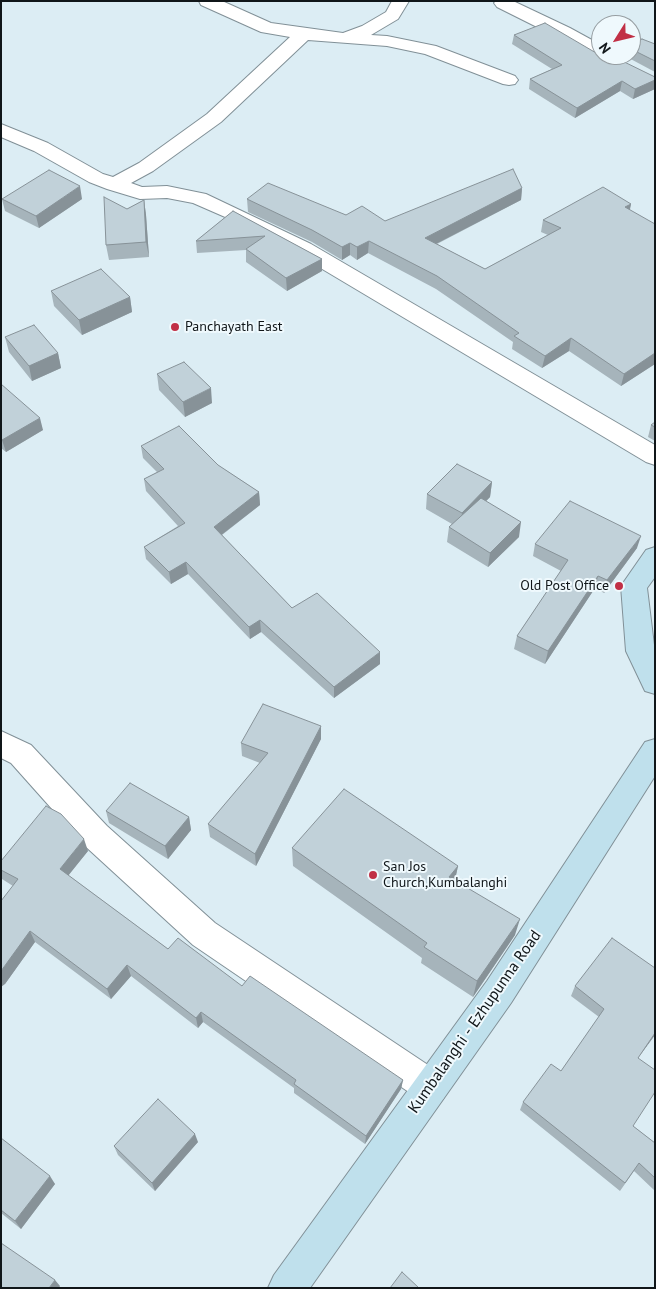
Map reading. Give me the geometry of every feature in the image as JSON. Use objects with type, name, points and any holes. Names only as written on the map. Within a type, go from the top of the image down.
[{"type":"main road","points":[[655,557],[634,586],[640,652],[655,683]]},
{"type":"main road","name":"Kumbalanghi - Ezhupunna Road","points":[[287,1288],[499,992],[655,751]]},
{"type":"street","points":[[206,1],[267,28],[304,34],[387,41],[430,50],[509,80]]},
{"type":"street","points":[[344,38],[368,30],[392,15],[401,1]]},
{"type":"street","points":[[503,3],[591,46]]},
{"type":"street","points":[[114,185],[146,167],[214,118],[304,34]]},
{"type":"street","points":[[1,130],[41,147],[96,178],[114,185],[140,193],[167,192],[200,198],[239,216],[304,249],[655,456]]},
{"type":"street","points":[[1,743],[20,754],[96,836],[204,934],[431,1087]]},
{"type":"building","points":[[545,23],[591,50],[591,65],[630,65],[655,77],[655,80],[635,89],[622,81],[577,108],[530,79],[562,65],[514,35]]},
{"type":"building","points":[[641,39],[655,44],[655,61],[641,54]]},
{"type":"building","points":[[513,169],[522,188],[425,238],[485,269],[561,228],[543,220],[603,187],[631,204],[625,207],[655,224],[655,353],[624,374],[571,338],[545,356],[514,336],[519,333],[437,276],[369,241],[357,247],[350,243],[342,247],[312,230],[247,199],[268,183],[346,215],[362,206],[385,221]]},
{"type":"building","points":[[49,170],[80,186],[36,216],[2,199]]},
{"type":"building","points":[[104,197],[127,209],[144,200],[146,242],[106,245]]},
{"type":"building","points":[[233,211],[322,259],[286,278],[246,249],[265,236],[196,241]]},
{"type":"building","points":[[101,269],[130,297],[79,320],[51,291]]},
{"type":"building","points":[[34,325],[58,353],[29,366],[5,337]]},
{"type":"building","points":[[184,362],[211,388],[183,402],[157,374]]},
{"type":"building","points":[[1,384],[40,418],[2,440],[1,439]]},
{"type":"building","points":[[179,426],[218,465],[259,492],[214,527],[292,608],[317,593],[380,652],[334,687],[260,620],[249,627],[186,562],[169,572],[144,547],[185,523],[144,479],[164,469],[141,446]]},
{"type":"building","points":[[457,464],[492,482],[462,513],[427,494]]},
{"type":"building","points":[[481,498],[521,522],[490,553],[449,527]]},
{"type":"building","points":[[570,501],[641,536],[607,580],[598,576],[548,651],[517,636],[568,560],[535,544]]},
{"type":"building","points":[[263,704],[321,726],[255,854],[208,824],[268,753],[241,743]]},
{"type":"building","points":[[130,783],[189,817],[165,846],[106,811]]},
{"type":"building","points":[[344,789],[458,866],[449,877],[520,919],[477,981],[424,947],[427,943],[292,848]]},
{"type":"building","points":[[46,806],[61,814],[84,839],[60,869],[168,949],[178,938],[242,986],[250,976],[403,1080],[366,1136],[294,1084],[296,1080],[201,1012],[196,1018],[127,965],[107,989],[30,931],[1,971],[1,901],[18,879],[1,870],[1,861]]},
{"type":"building","points":[[612,938],[655,968],[655,1033],[638,1058],[655,1070],[655,1092],[633,1126],[655,1143],[655,1178],[639,1163],[625,1183],[523,1102],[551,1064],[561,1071],[604,1009],[575,986]]},
{"type":"building","points":[[158,1099],[195,1134],[152,1183],[114,1146]]},
{"type":"building","points":[[1,1138],[50,1176],[15,1221],[1,1210]]},
{"type":"building","points":[[1,1243],[55,1280],[49,1288],[1,1288]]},
{"type":"building","points":[[402,1272],[419,1288],[390,1288]]},
{"type":"place","name":"Panchayath East","points":[[175,327]]},
{"type":"place","name":"Old Post Office","points":[[619,586]]},
{"type":"place","name":"San Jos Church,Kumbalanghi","points":[[373,875]]}]
